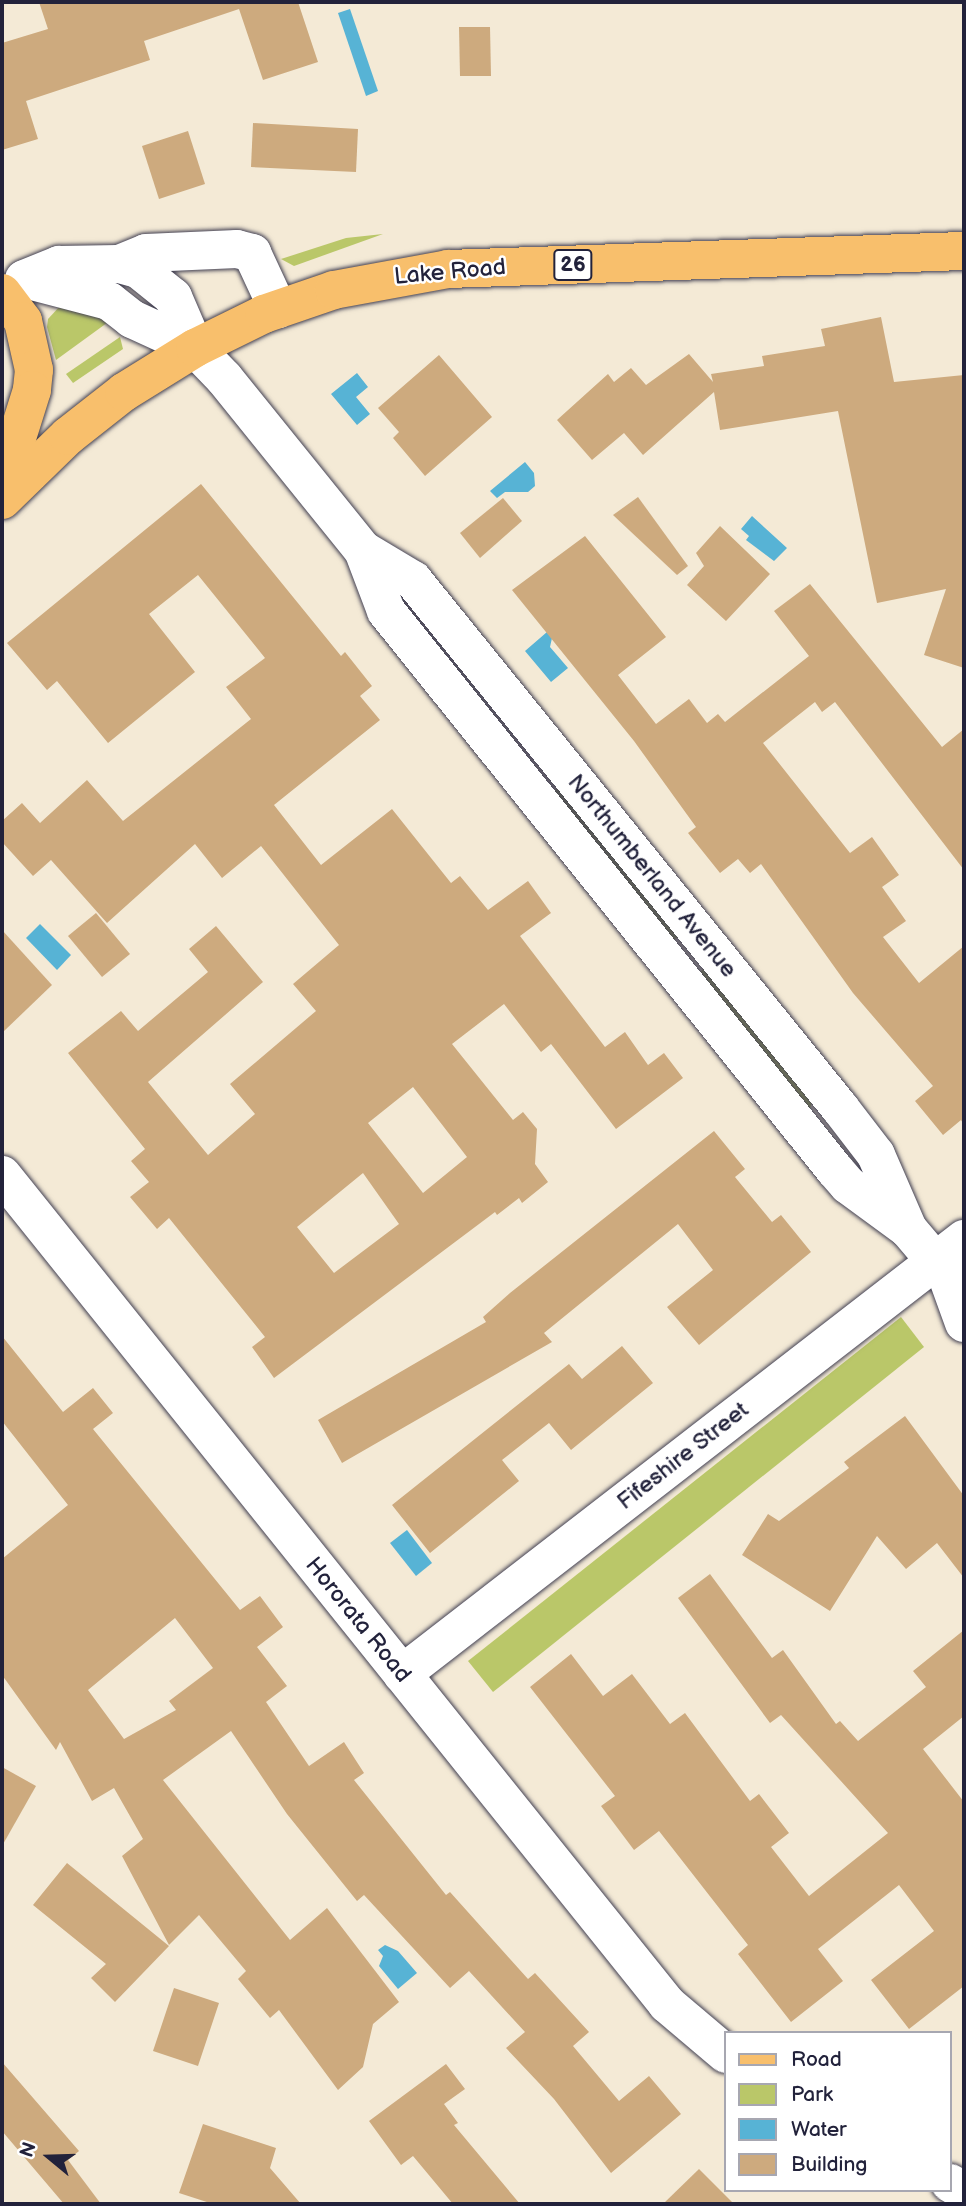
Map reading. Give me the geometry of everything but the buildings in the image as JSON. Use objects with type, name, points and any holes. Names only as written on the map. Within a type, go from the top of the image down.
[{"type":"main road","name":"Lake Road","points":[[2,500],[77,428],[124,392],[195,348],[278,309],[334,290],[439,270],[964,251]]},
{"type":"main road","points":[[2,486],[32,390],[34,370],[23,321],[9,285]]},
{"type":"street","points":[[119,264],[146,253],[252,253],[278,309]]},
{"type":"street","points":[[9,285],[59,265],[119,264],[138,269],[173,297],[195,348]]},
{"type":"street","points":[[9,285],[109,301],[132,319],[195,348]]},
{"type":"street","name":"Northumberland Avenue","points":[[195,348],[363,550],[386,611],[806,1136],[848,1185],[953,1266],[964,1323]]},
{"type":"street","name":"Northumberland Avenue","points":[[363,550],[413,580],[840,1108],[876,1155],[908,1229]]},
{"type":"street","points":[[443,683],[476,656]]},
{"type":"street","points":[[527,788],[561,761]]},
{"type":"street","points":[[673,969],[707,943]]},
{"type":"street","points":[[806,1136],[840,1108]]},
{"type":"street","name":"Hororata Road","points":[[2,1175],[667,2004],[724,2052]]},
{"type":"street","name":"Fifeshire Street","points":[[402,1674],[953,1266]]},
{"type":"green space","points":[[383,234],[294,266],[281,259],[346,238]]},
{"type":"green space","points":[[60,306],[111,320],[56,360],[47,327],[48,319]]},
{"type":"green space","points":[[120,337],[123,349],[73,383],[66,374]]},
{"type":"green space","points":[[556,789],[562,789],[682,933],[677,938],[671,941],[551,794]]},
{"type":"green space","points":[[705,968],[814,1097],[809,1111],[697,974]]},
{"type":"green space","points":[[901,1317],[924,1347],[493,1692],[468,1661]]},
{"type":"water","points":[[350,9],[378,91],[366,96],[338,13]]},
{"type":"water","points":[[357,373],[368,387],[356,397],[370,414],[357,425],[331,394]]},
{"type":"water","points":[[525,462],[534,473],[535,486],[528,492],[505,492],[497,498],[490,491]]},
{"type":"water","points":[[752,516],[787,548],[774,561],[746,540],[749,536],[741,529]]},
{"type":"water","points":[[547,632],[552,638],[550,647],[568,668],[551,682],[525,651]]},
{"type":"water","points":[[40,924],[71,955],[57,970],[26,938]]},
{"type":"water","points":[[407,1530],[432,1563],[416,1576],[390,1543]]},
{"type":"water","points":[[385,1945],[398,1951],[417,1973],[398,1989],[379,1966],[383,1956],[378,1950]]}]
